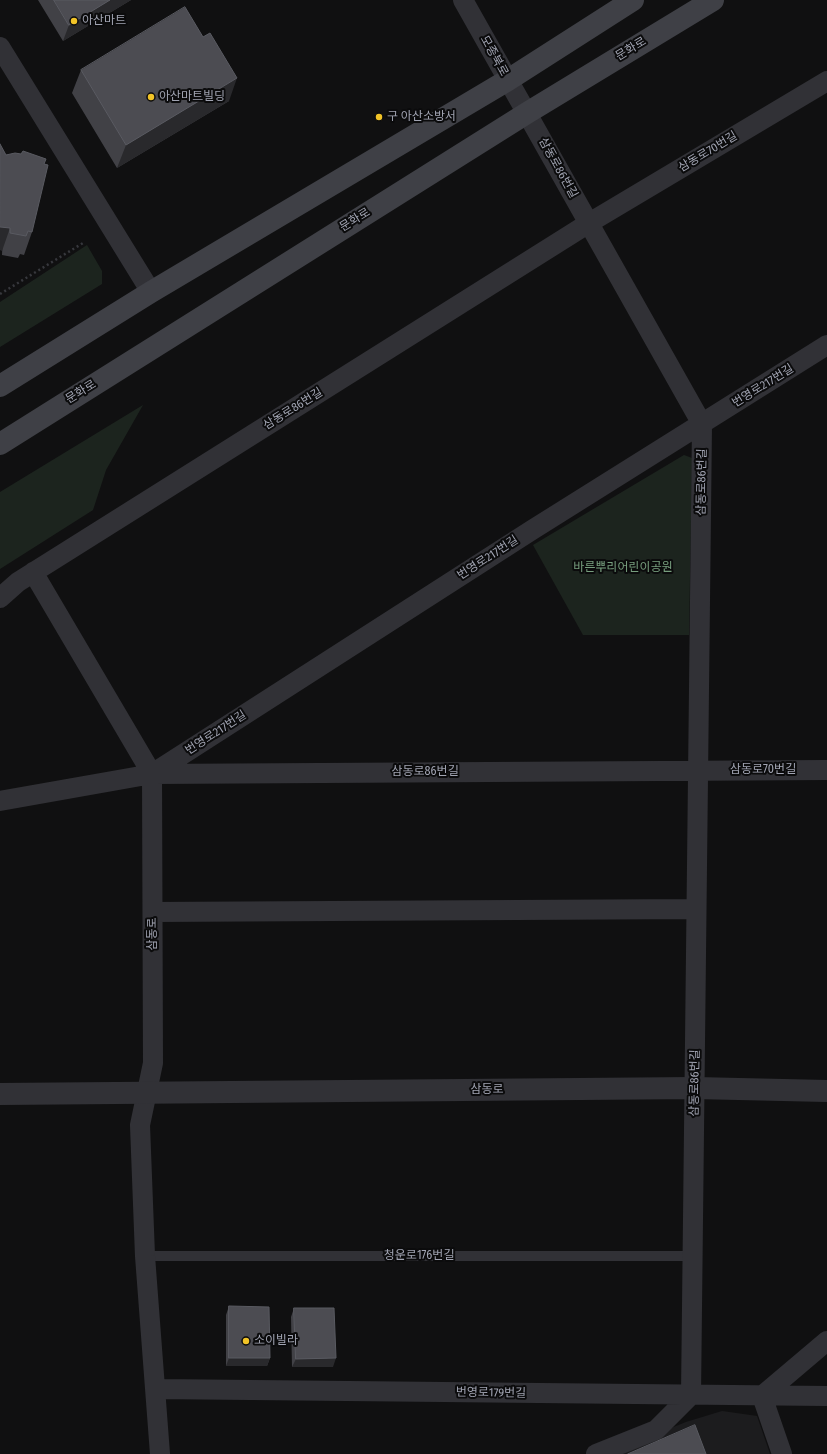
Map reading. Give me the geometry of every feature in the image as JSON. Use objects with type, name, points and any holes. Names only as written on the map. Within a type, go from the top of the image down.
[{"type":"main road","points":[[0,386],[151,292],[508,80],[634,0]]},
{"type":"main road","name":"문화로","points":[[0,444],[526,113],[713,0]]},
{"type":"street","name":"모종북로","points":[[463,0],[526,113]]},
{"type":"street","points":[[0,47],[151,292]]},
{"type":"street","name":"삼동로70번길","points":[[589,223],[827,81]]},
{"type":"street","name":"삼동로86번길","points":[[526,113],[702,424],[691,1395]]},
{"type":"street","name":"삼동로86번길","points":[[0,598],[18,582],[589,223]]},
{"type":"street","name":"번영로217번길","points":[[152,774],[532,530],[827,345]]},
{"type":"street","points":[[0,801],[152,774],[34,572]]},
{"type":"street","name":"삼동로86번길","points":[[152,774],[698,770]]},
{"type":"street","name":"삼동로70번길","points":[[698,770],[827,770]]},
{"type":"street","name":"삼동로","points":[[146,1092],[153,1063],[152,774]]},
{"type":"street","points":[[153,912],[696,909]]},
{"type":"street","name":"삼동로","points":[[0,1094],[695,1088],[827,1091]]},
{"type":"street","points":[[146,1092],[140,1125],[145,1256],[160,1454]]},
{"type":"street","points":[[782,1454],[762,1396],[827,1341]]},
{"type":"street","name":"번영로179번길","points":[[156,1389],[827,1396]]},
{"type":"street","points":[[596,1454],[656,1430],[691,1395]]},
{"type":"lane","name":"청운로176번길","points":[[145,1256],[692,1256]]},
{"type":"path","points":[[0,294],[83,243]]},
{"type":"shaded area","points":[[722,1411],[757,1416],[770,1454],[607,1454],[686,1422]]},
{"type":"green space","points":[[87,245],[102,271],[102,284],[0,347],[0,302]]},
{"type":"green space","points":[[143,405],[106,470],[93,510],[0,569],[0,492]]},
{"type":"green space","name":"바른뿌리어린이공원","points":[[684,455],[692,458],[689,635],[583,635],[533,545]]},
{"type":"building","points":[[54,0],[110,0],[69,25]]},
{"type":"building","name":"아산마트빌딩","points":[[185,7],[203,37],[210,33],[237,78],[126,145],[81,70]]},
{"type":"building","points":[[0,144],[6,155],[15,153],[21,154],[23,151],[46,159],[44,164],[48,165],[32,232],[28,231],[26,236],[10,233],[10,228],[0,227]]},
{"type":"building","name":"소이빌라","points":[[229,1306],[269,1307],[270,1358],[229,1358]]},
{"type":"building","name":"소이빌라","points":[[294,1308],[334,1308],[336,1358],[296,1359]]},
{"type":"building","points":[[695,1425],[706,1454],[628,1454]]},
{"type":"place","name":"아산마트","points":[[74,21]]},
{"type":"place","name":"아산마트빌딩","points":[[151,97]]},
{"type":"place","name":"구 아산소방서","points":[[379,117]]},
{"type":"place","name":"소이빌라","points":[[246,1341]]}]
